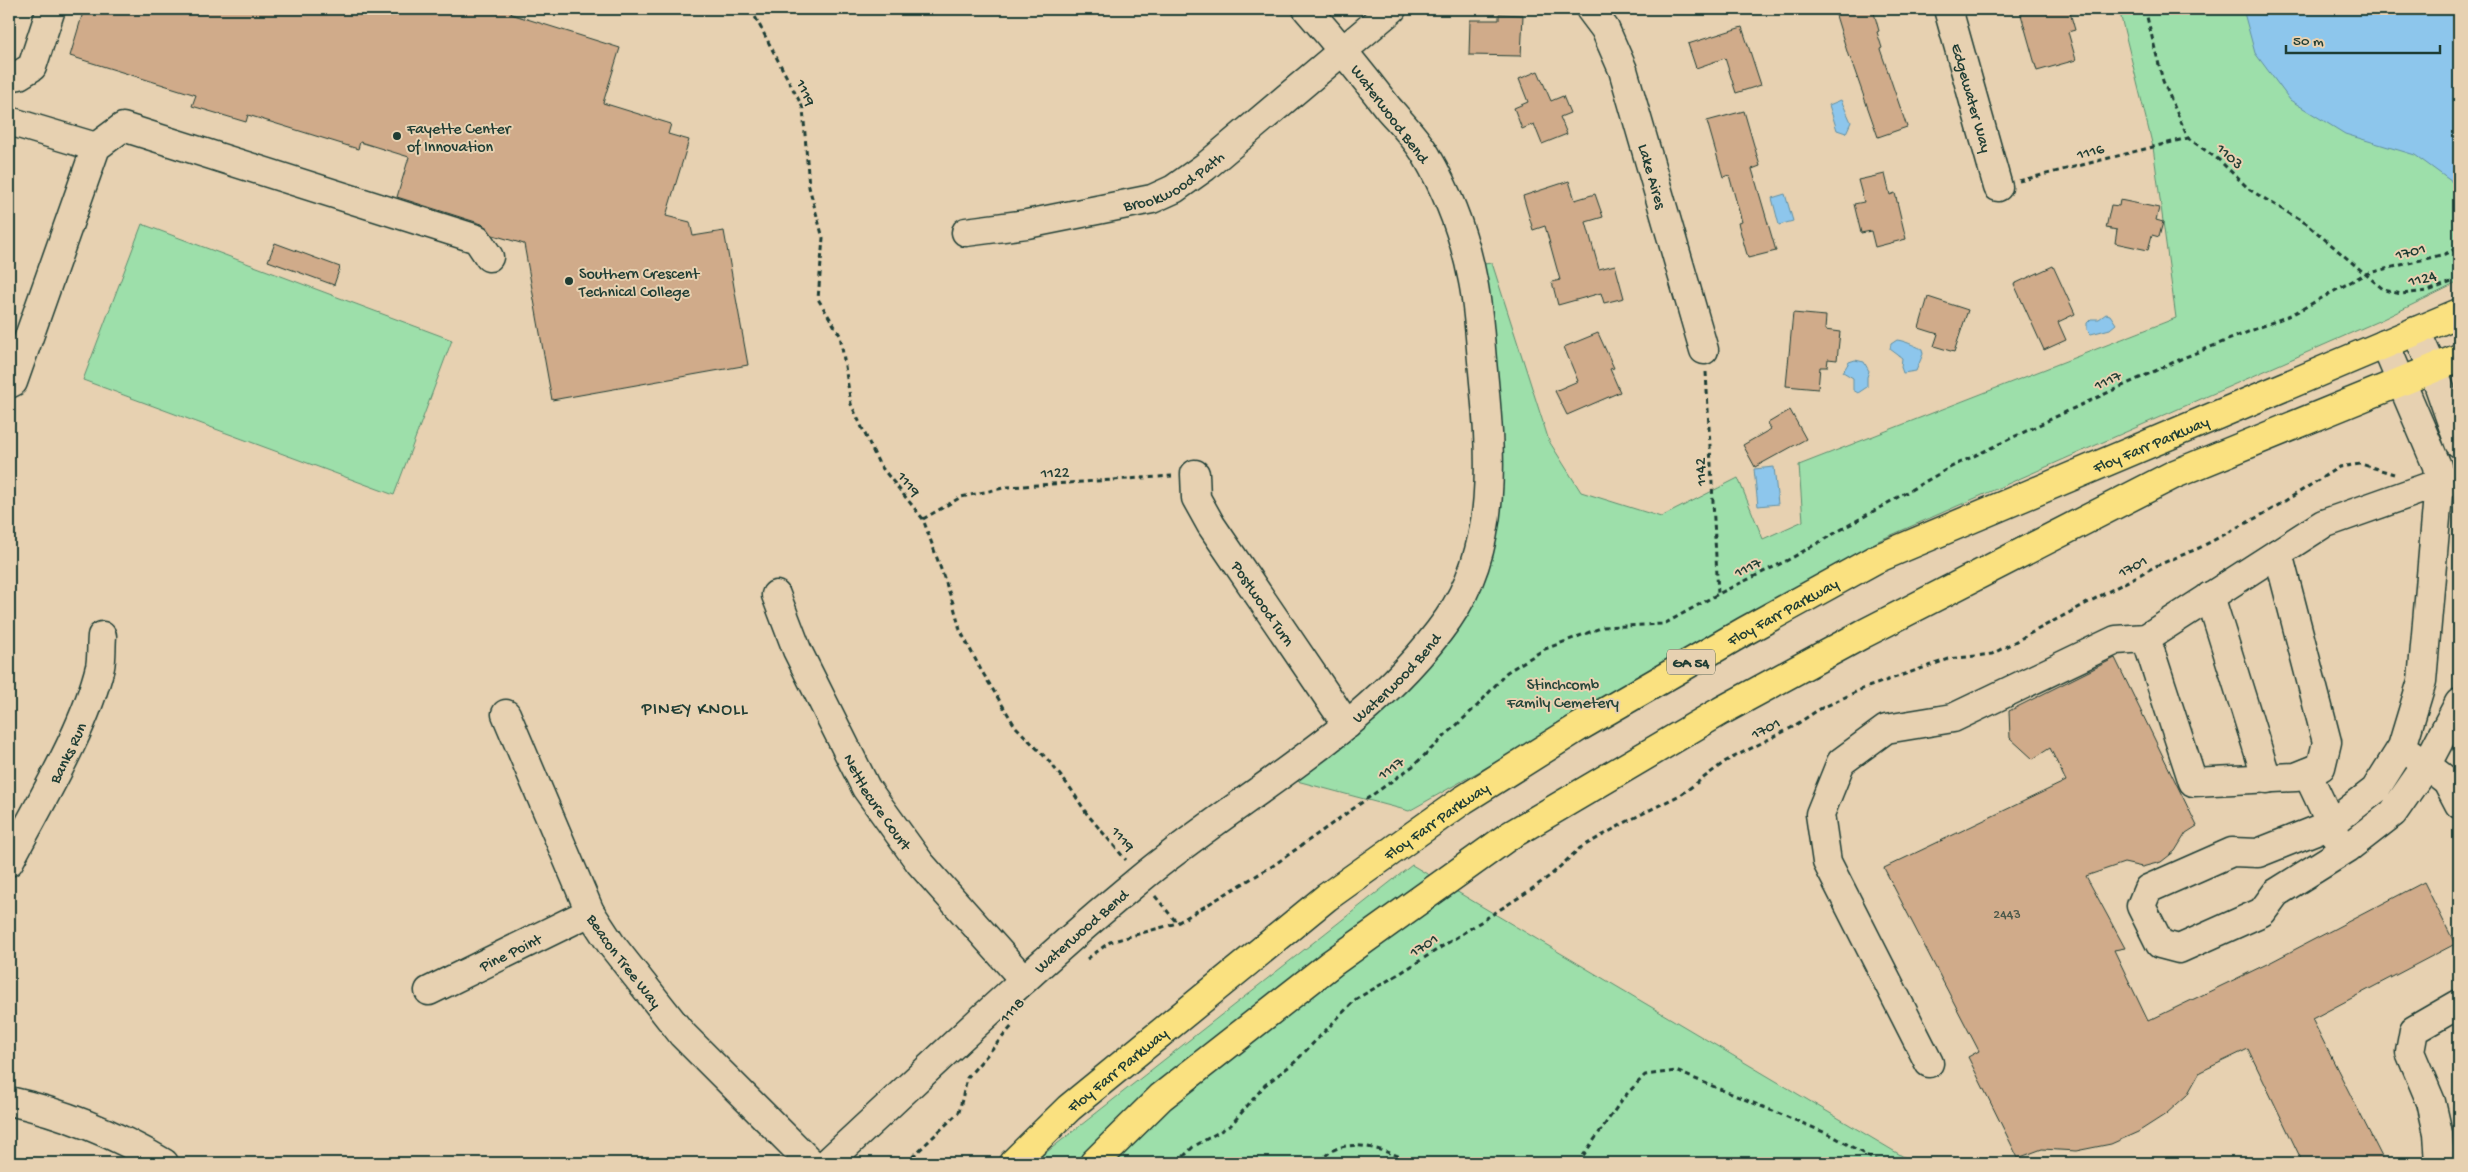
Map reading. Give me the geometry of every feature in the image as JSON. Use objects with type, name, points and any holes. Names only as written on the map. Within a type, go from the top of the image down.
[{"type":"main road","name":"Floy Farr Parkway","points":[[1014,1163],[1069,1108],[1327,897],[1463,800],[1579,727],[1745,630],[1876,558],[2459,313]]},
{"type":"main road","points":[[1094,1163],[1169,1091],[1332,963],[1509,836],[1722,711],[1863,634],[2158,482],[2459,358]]},
{"type":"street","points":[[9,77],[19,75],[32,67],[51,9]]},
{"type":"street","name":"Waterwood Bend","points":[[827,1163],[1024,980],[1141,878],[1347,726],[1413,663],[1450,617],[1472,574],[1481,547],[1486,514],[1489,454],[1474,284],[1457,225],[1446,197],[1424,153],[1307,9]]},
{"type":"street","name":"Brookwood Path","points":[[966,232],[1111,209],[1152,199],[1174,189],[1205,167],[1392,9]]},
{"type":"street","name":"Lake Aires","points":[[1590,9],[1605,29],[1622,70],[1704,350]]},
{"type":"street","name":"Edgewater Way","points":[[1948,9],[1998,187]]},
{"type":"street","points":[[9,121],[96,147]]},
{"type":"street","points":[[9,384],[13,382],[96,147],[123,126],[477,239],[489,257]]},
{"type":"street","points":[[2416,331],[2433,370],[2459,443]]},
{"type":"street","points":[[2385,344],[2437,466],[2449,482],[2422,682],[2402,746],[2375,790],[2331,824],[2258,854],[2232,852],[2148,889],[2141,906],[2160,944],[2179,949],[2262,912],[2276,893],[2344,850],[2393,813],[2448,781]]},
{"type":"street","name":"Postwood Turn","points":[[1195,474],[1196,498],[1211,525],[1347,726]]},
{"type":"street","points":[[1929,1063],[1827,862],[1820,814],[1841,762],[1886,729],[1952,718],[2116,640],[2146,638],[2323,524],[2449,482]]},
{"type":"street","points":[[2146,638],[2193,782],[2296,777],[2321,767],[2327,742],[2278,553]]},
{"type":"street","name":"Nettlecure Court","points":[[776,595],[797,650],[866,788],[920,863],[1024,980]]},
{"type":"street","points":[[2210,596],[2267,778]]},
{"type":"street","name":"Banks Run","points":[[9,862],[59,767],[90,701],[100,665],[102,636]]},
{"type":"street","points":[[2448,781],[2459,703]]},
{"type":"street","name":"Beacon Tree Way","points":[[506,714],[590,912],[645,989],[682,1034],[811,1163]]},
{"type":"street","points":[[2402,746],[2448,781]]},
{"type":"street","points":[[2307,773],[2344,850]]},
{"type":"street","name":"Pine Point","points":[[429,990],[590,912]]},
{"type":"street","points":[[2440,1163],[2438,1133],[2431,1102],[2410,1052],[2414,1030],[2459,1004]]},
{"type":"street","points":[[9,1101],[71,1118],[114,1134],[164,1163]]},
{"type":"path","name":"1119","points":[[750,9],[803,108],[809,187],[823,238],[818,300],[840,335],[850,404],[879,464],[923,519],[953,603],[960,630],[981,670],[1016,726],[1048,760],[1071,789],[1087,814],[1178,923]]},
{"type":"path","points":[[2144,9],[2162,81],[2188,138]]},
{"type":"path","name":"1116","points":[[1998,187],[2188,138]]},
{"type":"path","name":"1103","points":[[2188,138],[2219,160],[2250,190],[2307,224],[2365,274]]},
{"type":"path","name":"1701","points":[[2365,274],[2445,254],[2459,247]]},
{"type":"path","name":"1124","points":[[2365,274],[2384,290],[2401,294],[2428,291],[2459,279]]},
{"type":"path","name":"1117","points":[[1178,923],[1274,865],[1413,766],[1478,705],[1507,672],[1545,649],[1602,627],[1664,624],[1718,594],[1788,560],[1949,468],[2183,358],[2293,314],[2365,274]]},
{"type":"path","name":"1142","points":[[1704,350],[1718,594]]},
{"type":"path","name":"1701","points":[[1177,1163],[1193,1148],[1231,1125],[1265,1085],[1295,1062],[1356,999],[1399,974],[1529,891],[1551,875],[1580,848],[1682,794],[1726,761],[1792,728],[1818,710],[1862,690],[1949,660],[1992,654],[2156,566],[2199,548],[2269,511],[2304,487],[2340,467],[2361,464],[2397,474]]},
{"type":"path","name":"1122","points":[[923,519],[961,497],[1008,487],[1108,482],[1195,474]]},
{"type":"path","points":[[1080,964],[1110,942],[1178,923]]},
{"type":"path","name":"1118","points":[[906,1163],[959,1112],[967,1078],[1017,1020]]},
{"type":"path","points":[[1578,1163],[1624,1097],[1645,1075],[1676,1071],[1830,1135],[1880,1163]]},
{"type":"path","points":[[1320,1163],[1326,1154],[1341,1146],[1357,1146],[1390,1152],[1416,1163]]},
{"type":"green space","name":"Stinchcomb Family Cemetery","points":[[2119,9],[2266,9],[2459,163],[2459,282],[2383,319],[1880,540],[1616,689],[1551,731],[1409,811],[1297,781],[1428,656],[1478,577],[1475,265],[1492,263],[1549,441],[1581,492],[1661,517],[1738,478],[1763,539],[1803,521],[1799,465],[2176,318],[2153,147]]},
{"type":"green space","points":[[142,224],[452,340],[394,495],[83,380]]},
{"type":"green space","points":[[1412,865],[1914,1163],[1034,1162]]},
{"type":"water","points":[[2243,9],[2459,9],[2459,187],[2415,155],[2345,134],[2290,100],[2255,53]]},
{"type":"water","points":[[1841,100],[1851,122],[1846,133],[1837,130],[1829,105]]},
{"type":"water","points":[[1785,194],[1793,221],[1779,225],[1772,198]]},
{"type":"water","points":[[2106,314],[2110,315],[2116,324],[2110,329],[2091,334],[2087,330],[2087,323],[2091,319],[2099,319]]},
{"type":"water","points":[[1897,340],[1922,349],[1923,354],[1916,371],[1903,373],[1901,367],[1902,358],[1890,349],[1891,344]]},
{"type":"water","points":[[1855,360],[1864,362],[1869,371],[1867,387],[1858,393],[1853,390],[1853,378],[1843,372],[1849,362]]},
{"type":"water","points":[[1774,467],[1778,504],[1758,506],[1754,469]]},
{"type":"building","points":[[84,9],[513,9],[511,14],[620,48],[603,103],[671,124],[668,134],[689,140],[666,216],[690,222],[693,236],[724,231],[748,365],[552,400],[524,244],[493,235],[482,224],[397,197],[409,157],[360,142],[358,149],[248,115],[246,122],[192,106],[196,95],[70,56]]},
{"type":"building","points":[[1834,9],[1873,9],[1882,48],[1880,49],[1907,127],[1878,137],[1849,58]]},
{"type":"building","points":[[2028,9],[2069,9],[2075,30],[2068,32],[2076,60],[2037,71],[2020,11]]},
{"type":"building","points":[[1499,14],[1523,15],[1521,56],[1469,55],[1470,20],[1499,20]]},
{"type":"building","points":[[1742,27],[1761,85],[1736,93],[1725,58],[1696,68],[1688,44]]},
{"type":"building","points":[[1538,71],[1551,101],[1563,96],[1570,113],[1560,117],[1567,134],[1542,144],[1534,124],[1522,129],[1514,108],[1528,102],[1519,79]]},
{"type":"building","points":[[1744,111],[1760,166],[1752,169],[1776,251],[1748,258],[1738,223],[1742,222],[1729,175],[1723,177],[1707,121]]},
{"type":"building","points":[[1885,174],[1890,195],[1895,193],[1906,239],[1875,247],[1871,231],[1861,233],[1854,204],[1864,202],[1858,180]]},
{"type":"building","points":[[1569,181],[1575,200],[1595,194],[1603,217],[1586,222],[1599,269],[1615,265],[1624,298],[1604,303],[1601,293],[1558,305],[1552,282],[1560,280],[1545,226],[1533,230],[1523,196]]},
{"type":"building","points":[[2120,200],[2159,208],[2156,220],[2163,222],[2159,237],[2152,235],[2148,250],[2115,243],[2117,230],[2106,228],[2111,205],[2119,206]]},
{"type":"building","points":[[275,243],[340,267],[334,285],[268,261]]},
{"type":"building","points":[[2053,266],[2075,314],[2058,322],[2066,340],[2044,350],[2014,284]]},
{"type":"building","points":[[1928,297],[1968,310],[1954,352],[1934,346],[1938,334],[1919,328]]},
{"type":"building","points":[[1793,313],[1826,316],[1825,330],[1840,332],[1837,360],[1828,359],[1827,367],[1820,367],[1818,389],[1786,386]]},
{"type":"building","points":[[1598,333],[1614,368],[1610,369],[1620,392],[1567,415],[1555,391],[1578,381],[1564,347]]},
{"type":"building","points":[[1790,410],[1806,439],[1755,467],[1743,445],[1771,429],[1768,423]]},
{"type":"building","points":[[2115,658],[2197,826],[2186,833],[2175,851],[2161,862],[2142,867],[2124,863],[2086,876],[2125,948],[2114,950],[2148,1021],[2269,963],[2424,882],[2455,944],[2312,1019],[2385,1163],[2303,1163],[2248,1049],[2200,1072],[2187,1095],[2166,1114],[2138,1132],[2111,1144],[2076,1151],[2042,1149],[2018,1158],[1968,1057],[1979,1051],[1884,868],[2066,781],[2050,748],[2033,759],[2010,738],[2009,711]]},
{"type":"place","name":"Fayette Center of Innovation","points":[[397,136]]},
{"type":"place","name":"Southern Crescent Technical College","points":[[569,281]]},
{"type":"district","name":"PINEY KNOLL","points":[[695,708]]}]
